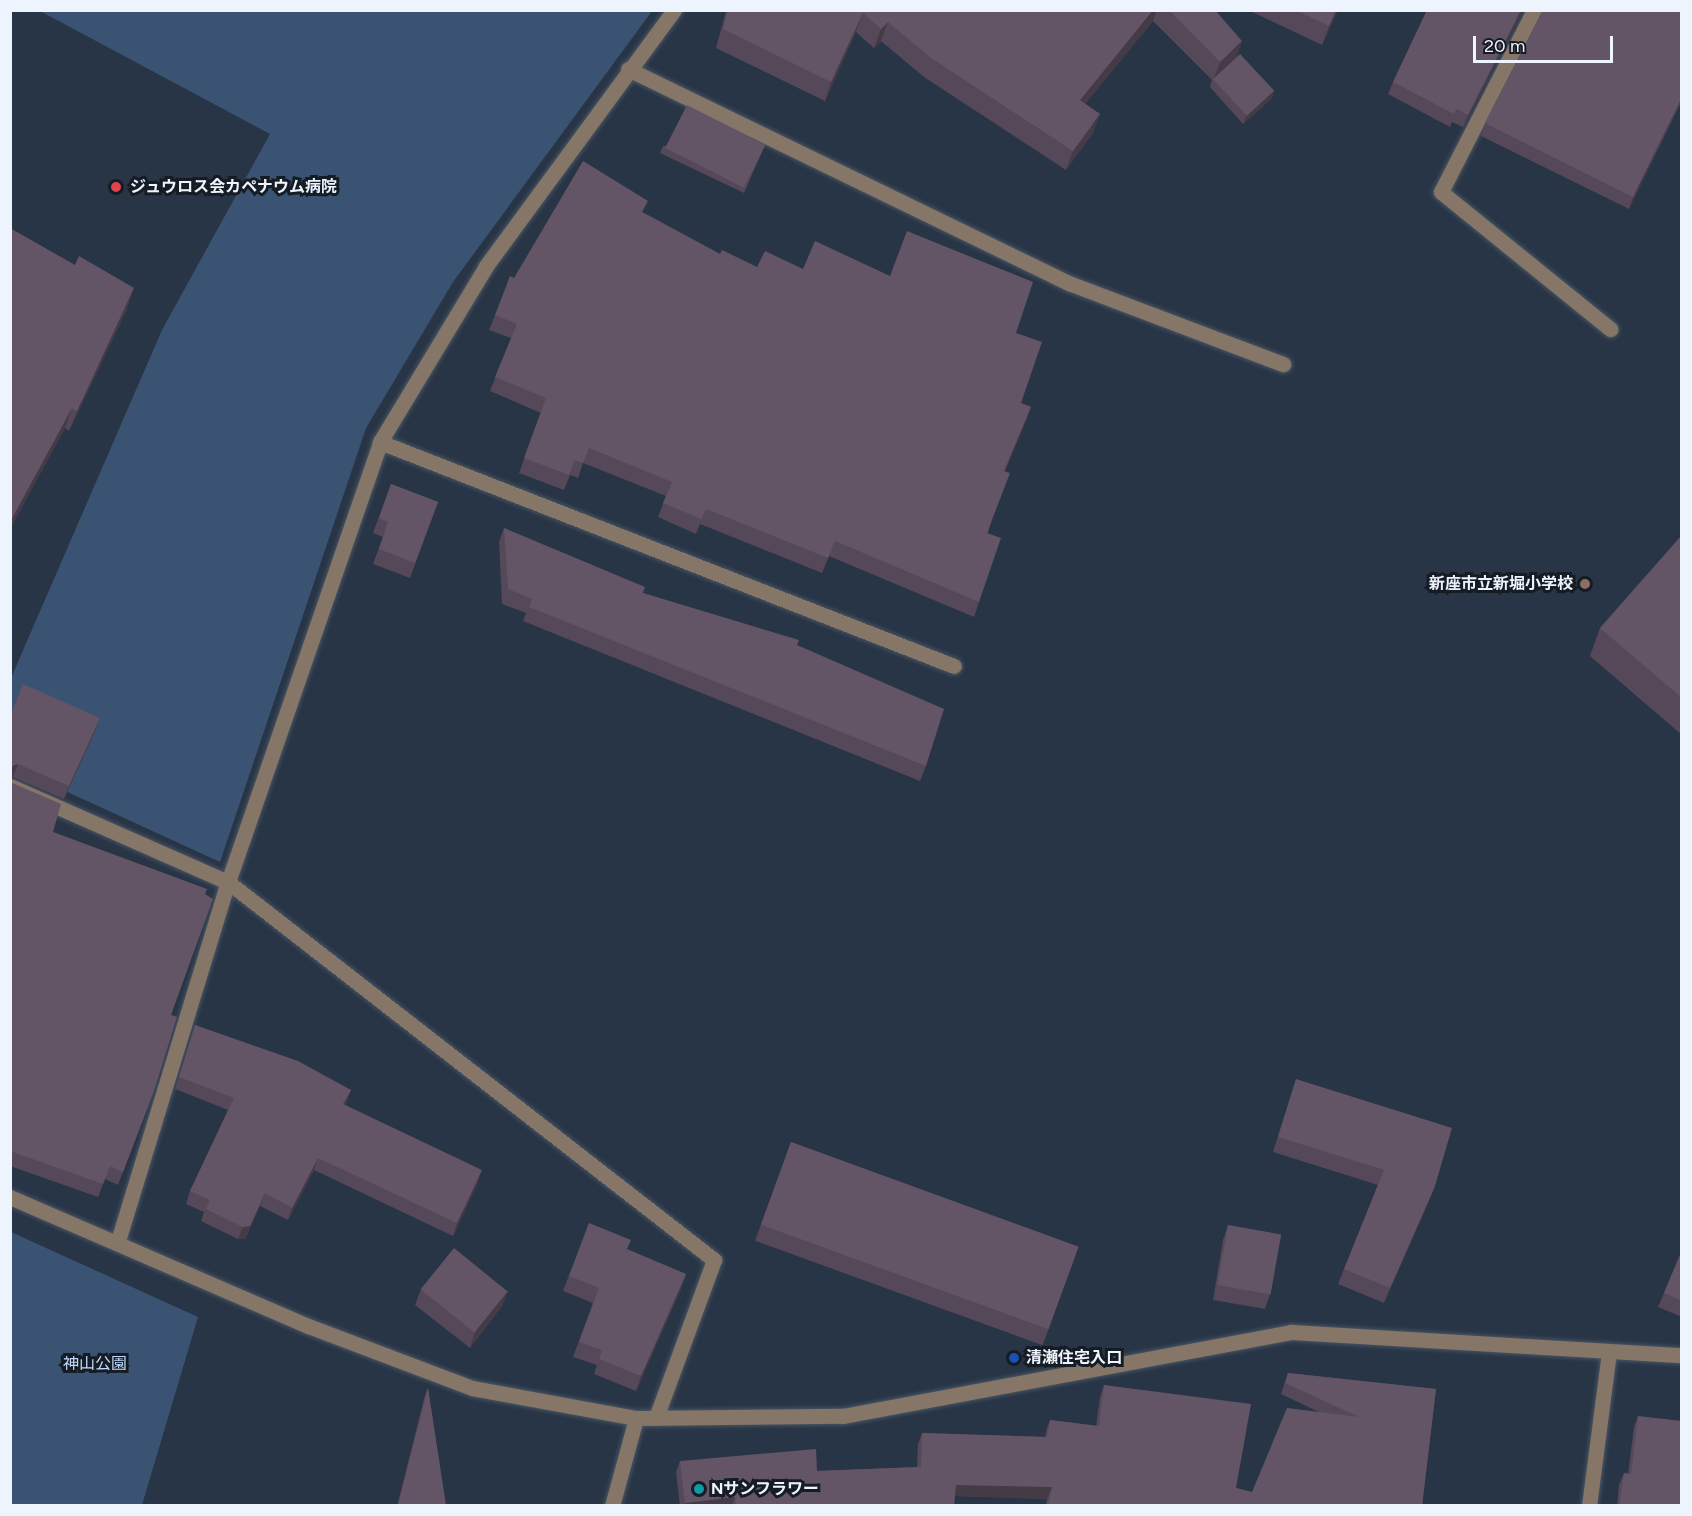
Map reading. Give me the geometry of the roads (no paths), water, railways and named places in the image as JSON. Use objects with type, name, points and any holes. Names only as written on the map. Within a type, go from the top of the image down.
[{"type":"street","points":[[118,1241],[228,882],[380,442],[486,266],[628,69],[674,10]]},
{"type":"street","points":[[1534,10],[1441,192],[1610,329]]},
{"type":"street","points":[[628,69],[1071,284],[1283,364]]},
{"type":"street","points":[[380,442],[954,666]]},
{"type":"street","points":[[10,786],[228,882],[714,1260],[656,1418]]},
{"type":"street","points":[[10,1197],[118,1241],[308,1326],[472,1388],[636,1418],[843,1416],[1291,1332],[1519,1344],[1609,1353],[1682,1355]]},
{"type":"street","points":[[1589,1506],[1609,1353]]},
{"type":"street","points":[[612,1506],[636,1418]]},
{"type":"place","name":"ジュウロス会カペナウム病院","points":[[116,187]]},
{"type":"place","name":"新座市立新堀小学校","points":[[1585,584]]},
{"type":"place","name":"清瀬住宅入口","points":[[1014,1358]]},
{"type":"place","name":"Nサンフラワー","points":[[699,1489]]},
{"type":"park label","name":"神山公園","points":[[95,1364]]}]
